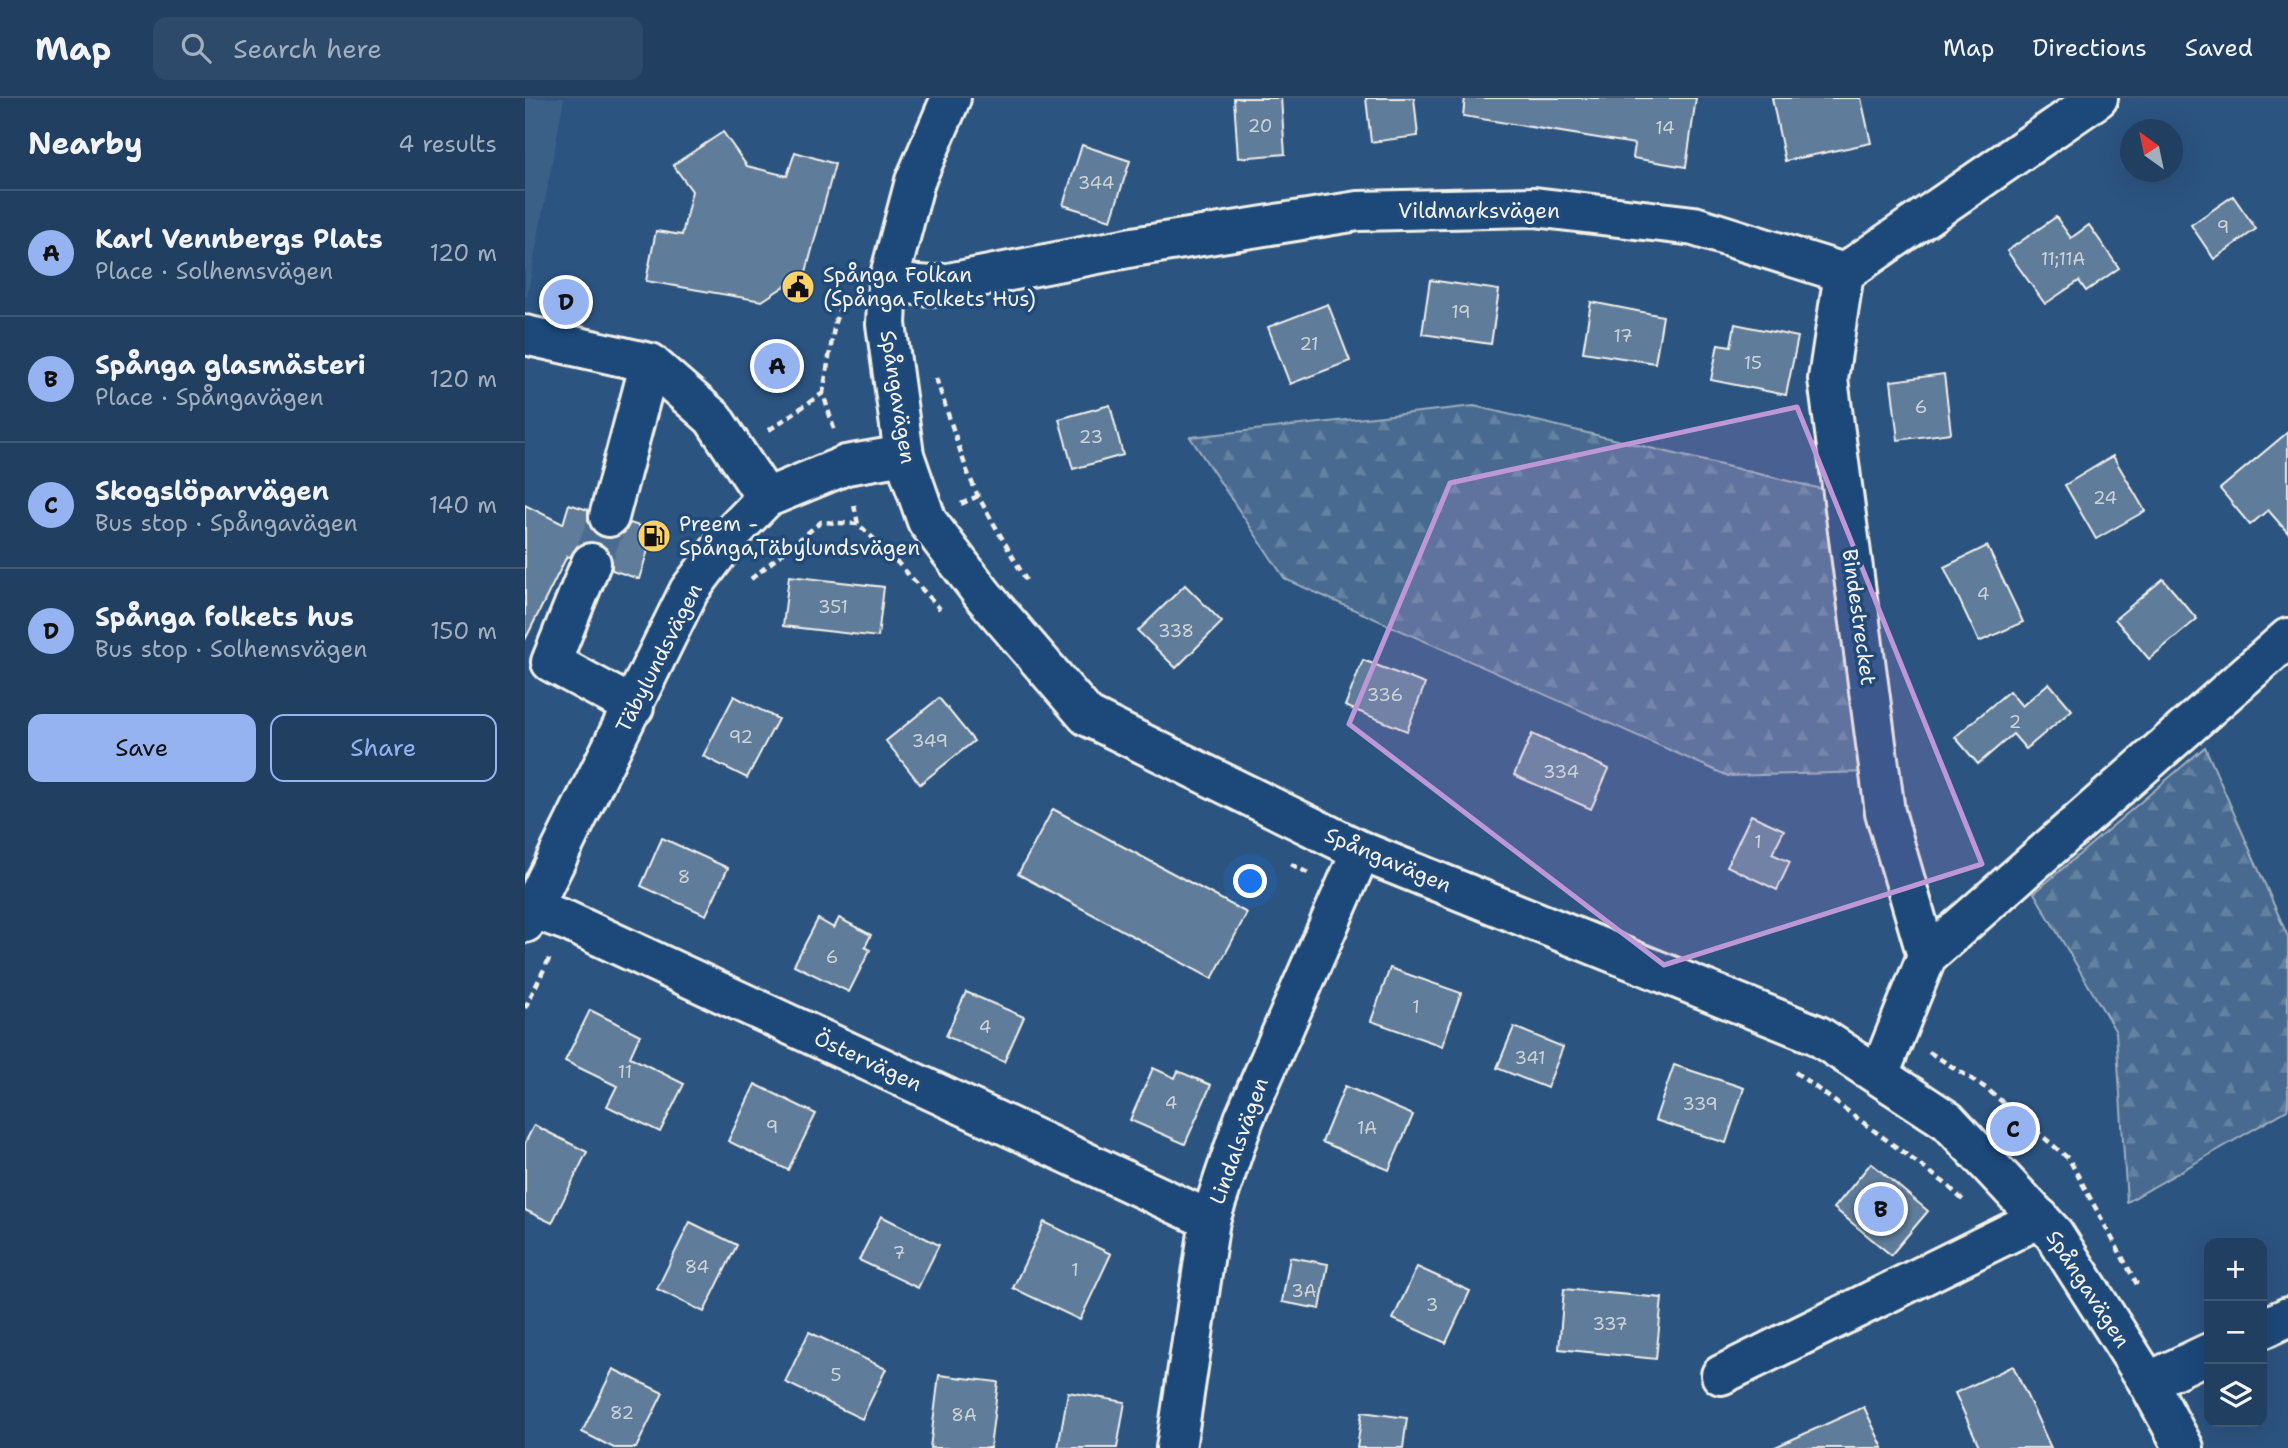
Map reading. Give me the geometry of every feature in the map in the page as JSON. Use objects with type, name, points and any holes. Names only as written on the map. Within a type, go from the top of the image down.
[{"type":"street","name":"Spångavägen","points":[[951,98],[915,181],[888,283],[886,324],[904,455],[927,521],[982,596],[1087,716],[1361,851],[1817,1035],[1948,1121],[2054,1234],[2148,1382],[2184,1448]]},
{"type":"street","points":[[1844,273],[2098,98]]},
{"type":"street","name":"Vildmarksvägen","points":[[888,283],[933,286],[1133,247],[1358,211],[1534,207],[1694,226],[1844,273]]},
{"type":"street","name":"Bindestrecket","points":[[1844,273],[1828,379],[1885,812],[1927,956]]},
{"type":"street","points":[[525,335],[650,363],[713,418],[766,498]]},
{"type":"street","points":[[609,517],[650,363]]},
{"type":"street","name":"Täbylundsvägen","points":[[537,915],[689,591],[735,530],[766,498],[846,465],[904,455]]},
{"type":"street","points":[[591,564],[551,662],[633,707]]},
{"type":"street","points":[[1879,1075],[1927,956],[2288,638]]},
{"type":"street","name":"Lindalsvägen","points":[[1176,1448],[1210,1220],[1244,1119],[1361,851]]},
{"type":"street","name":"Östervägen","points":[[537,915],[1210,1220]]},
{"type":"street","points":[[1721,1375],[2040,1218]]},
{"type":"street","points":[[2267,1327],[2288,1317]]},
{"type":"street","points":[[2148,1382],[2204,1355]]},
{"type":"path","points":[[932,368],[978,496],[1031,589]]},
{"type":"path","points":[[747,582],[821,522],[857,524]]},
{"type":"path","points":[[525,1008],[537,915]]},
{"type":"path","points":[[1897,1032],[1986,1088],[2069,1159],[2142,1293]]},
{"type":"highlighted area","points":[[1797,407],[1982,864],[1664,965],[1349,724],[1450,483]]},
{"type":"shaded area","points":[[525,98],[564,98],[527,297],[525,296]]},
{"type":"green space","points":[[1474,406],[1822,489],[1868,772],[1728,776],[1285,579],[1190,437]]},
{"type":"green space","points":[[2205,747],[2288,937],[2288,1106],[2287,1110],[2127,1202],[2116,1032],[2034,893]]},
{"type":"building","points":[[1234,98],[1281,98],[1285,154],[1238,158]]},
{"type":"building","points":[[1366,98],[1414,98],[1418,136],[1371,142]]},
{"type":"building","points":[[1465,98],[1696,98],[1686,167],[1633,158],[1635,144],[1463,116]]},
{"type":"building","points":[[1772,98],[1861,98],[1871,143],[1785,161]]},
{"type":"building","points":[[723,132],[747,166],[787,176],[795,152],[835,164],[806,272],[762,301],[646,281],[656,231],[682,235],[692,191],[673,165]]},
{"type":"building","points":[[1082,145],[1130,161],[1111,220],[1063,205]]},
{"type":"building","points":[[2233,196],[2256,229],[2214,259],[2191,225]]},
{"type":"building","points":[[2056,217],[2071,238],[2089,225],[2119,268],[2086,291],[2079,281],[2045,304],[2007,251]]},
{"type":"building","points":[[1430,280],[1499,290],[1491,344],[1422,334]]},
{"type":"building","points":[[1591,302],[1663,316],[1655,363],[1583,352]]},
{"type":"building","points":[[1328,304],[1350,361],[1290,384],[1268,327]]},
{"type":"building","points":[[1735,324],[1798,337],[1786,395],[1711,380],[1718,344],[1731,346]]},
{"type":"building","points":[[1944,374],[1951,433],[1898,440],[1891,381]]},
{"type":"building","points":[[1110,405],[1123,455],[1073,469],[1059,419]]},
{"type":"building","points":[[2288,432],[2288,533],[2268,510],[2250,525],[2220,489]]},
{"type":"building","points":[[2113,456],[2145,511],[2096,539],[2065,485]]},
{"type":"building","points":[[569,504],[588,510],[588,523],[594,533],[603,538],[615,538],[625,532],[630,523],[654,531],[639,579],[612,570],[609,550],[600,543],[589,541],[578,545],[570,557],[567,556],[525,640],[525,505],[563,524]]},
{"type":"building","points":[[1987,546],[2023,622],[1979,642],[1944,567]]},
{"type":"building","points":[[789,576],[884,587],[878,637],[783,626]]},
{"type":"building","points":[[2163,579],[2197,619],[2149,659],[2115,619]]},
{"type":"building","points":[[1185,585],[1222,622],[1176,668],[1138,631]]},
{"type":"building","points":[[1363,660],[1425,684],[1407,731],[1345,706]]},
{"type":"building","points":[[2049,683],[2072,710],[2026,749],[2013,734],[1978,764],[1955,737],[2009,691],[2022,706]]},
{"type":"building","points":[[734,696],[778,719],[747,778],[703,756]]},
{"type":"building","points":[[939,698],[974,741],[920,784],[886,741]]},
{"type":"building","points":[[1532,734],[1609,769],[1591,809],[1514,775]]},
{"type":"building","points":[[1053,809],[1247,913],[1212,979],[1018,874]]},
{"type":"building","points":[[1751,815],[1784,830],[1772,854],[1790,862],[1777,890],[1727,866]]},
{"type":"building","points":[[662,838],[728,868],[706,915],[641,886]]},
{"type":"building","points":[[839,918],[871,935],[865,947],[870,950],[849,992],[794,965],[818,919],[834,928]]},
{"type":"building","points":[[1390,968],[1461,993],[1442,1046],[1371,1021]]},
{"type":"building","points":[[966,992],[1024,1017],[1004,1062],[946,1036]]},
{"type":"building","points":[[590,1010],[640,1035],[630,1057],[684,1084],[660,1132],[607,1106],[617,1086],[565,1061]]},
{"type":"building","points":[[1514,1027],[1563,1047],[1547,1088],[1497,1068]]},
{"type":"building","points":[[1674,1065],[1744,1088],[1726,1143],[1655,1120]]},
{"type":"building","points":[[1153,1068],[1175,1078],[1178,1071],[1211,1085],[1185,1144],[1130,1120]]},
{"type":"building","points":[[755,1084],[816,1114],[788,1170],[728,1141]]},
{"type":"building","points":[[1345,1086],[1413,1115],[1389,1170],[1322,1142]]},
{"type":"building","points":[[534,1125],[587,1152],[552,1223],[525,1210],[525,1143]]},
{"type":"building","points":[[1871,1163],[1928,1211],[1891,1255],[1834,1208]]},
{"type":"building","points":[[881,1216],[939,1245],[918,1288],[859,1260]]},
{"type":"building","points":[[690,1222],[737,1245],[704,1312],[657,1289]]},
{"type":"building","points":[[1044,1222],[1111,1254],[1080,1320],[1013,1288]]},
{"type":"building","points":[[1290,1257],[1328,1264],[1320,1309],[1282,1302]]},
{"type":"building","points":[[1417,1267],[1470,1291],[1446,1343],[1393,1319]]},
{"type":"building","points":[[1564,1289],[1662,1298],[1656,1359],[1559,1349]]},
{"type":"building","points":[[809,1332],[886,1369],[862,1419],[785,1382]]},
{"type":"building","points":[[2013,1366],[2051,1448],[1980,1448],[1955,1393]]},
{"type":"building","points":[[613,1369],[663,1393],[636,1448],[614,1448],[582,1432]]},
{"type":"building","points":[[939,1375],[998,1382],[990,1448],[930,1448]]},
{"type":"building","points":[[1068,1392],[1125,1402],[1117,1448],[1058,1448]]},
{"type":"building","points":[[1864,1407],[1883,1448],[1773,1448]]},
{"type":"building","points":[[1362,1412],[1407,1418],[1403,1448],[1357,1448]]},
{"type":"tunnel","points":[[591,563],[609,517]]},
{"type":"place","name":"Spånga Folkan (Spånga Folkets Hus)","points":[[798,287]]},
{"type":"place","name":"Spånga folkets hus","points":[[566,302]]},
{"type":"place","name":"Karl Vennbergs Plats","points":[[777,366]]},
{"type":"place","name":"Preem - Spånga,Täbylundsvägen","points":[[654,536]]},
{"type":"place","name":"Skogslöparvägen","points":[[2013,1129]]},
{"type":"place","name":"Spånga glasmästeri","points":[[1881,1209]]}]
